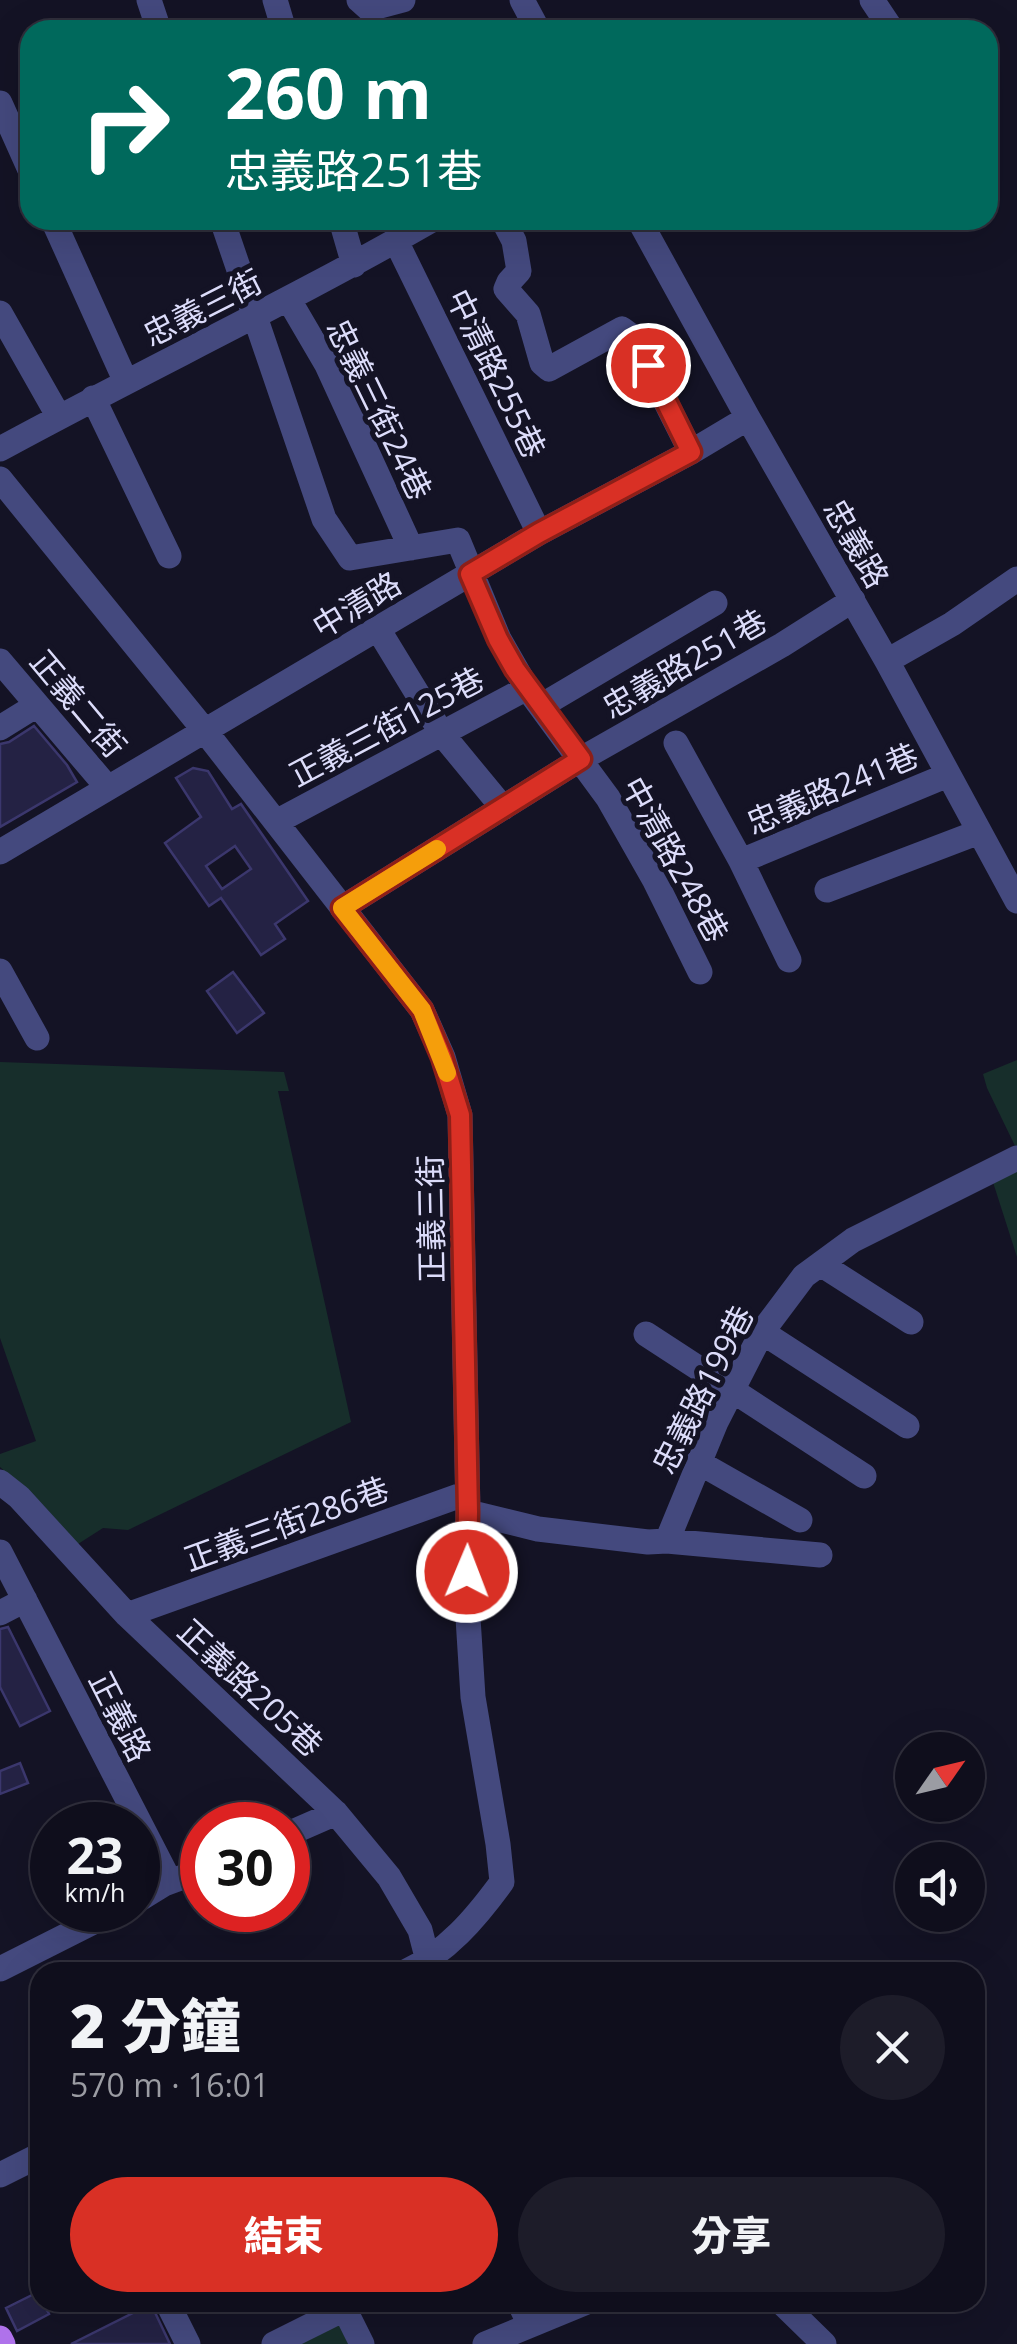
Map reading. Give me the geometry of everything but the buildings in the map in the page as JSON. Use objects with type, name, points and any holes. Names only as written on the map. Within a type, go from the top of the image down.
[{"type":"street","points":[[360,0],[369,8],[403,0]]},
{"type":"street","points":[[0,103],[20,148]]},
{"type":"street","points":[[58,230],[126,382]]},
{"type":"street","points":[[225,230],[324,519],[350,558],[411,548]]},
{"type":"street","points":[[345,230],[354,265]]},
{"type":"street","name":"忠義三街","points":[[0,449],[289,300],[415,230]]},
{"type":"street","points":[[508,230],[514,240],[519,271],[506,289],[528,314],[542,363],[549,369],[622,329],[634,336],[691,452]]},
{"type":"street","name":"忠義路","points":[[645,230],[1017,901]]},
{"type":"street","name":"中清路255巷","points":[[396,241],[539,533]]},
{"type":"street","name":"忠義三街24巷","points":[[289,300],[327,366],[411,548]]},
{"type":"street","points":[[0,313],[59,417]]},
{"type":"street","points":[[93,398],[169,556]]},
{"type":"street","name":"中清路","points":[[0,852],[539,533],[748,418]]},
{"type":"street","name":"正義三街","points":[[0,479],[206,731],[422,1010],[460,1115],[468,1502],[466,1602],[473,1697],[502,1882],[475,1919],[432,1962]]},
{"type":"street","name":"中清路248巷","points":[[411,548],[458,540],[498,639],[534,697],[608,798],[700,972]]},
{"type":"street","points":[[887,661],[952,624],[1017,579]]},
{"type":"street","name":"忠義路251巷","points":[[342,908],[581,759],[782,645],[853,600]]},
{"type":"street","name":"正義三街125巷","points":[[276,822],[442,734],[534,697],[714,603]]},
{"type":"street","points":[[378,628],[442,734],[503,808]]},
{"type":"street","name":"正義二街","points":[[0,661],[108,788]]},
{"type":"street","points":[[0,728],[37,706]]},
{"type":"street","points":[[676,743],[789,960]]},
{"type":"street","name":"忠義路241巷","points":[[740,860],[948,774]]},
{"type":"street","points":[[826,890],[979,832]]},
{"type":"street","points":[[0,972],[37,1038]]},
{"type":"street","name":"忠義路199巷","points":[[667,1541],[698,1462],[762,1332],[804,1276],[853,1240],[1017,1158]]},
{"type":"street","points":[[822,1264],[912,1322]]},
{"type":"street","points":[[762,1332],[907,1426]]},
{"type":"street","points":[[646,1334],[864,1476]]},
{"type":"street","points":[[698,1462],[800,1520]]},
{"type":"street","name":"正義路205巷","points":[[0,1482],[19,1497],[126,1615],[336,1813],[388,1878],[420,1930],[424,1962]]},
{"type":"street","points":[[468,1502],[538,1529],[820,1555]]},
{"type":"street","name":"正義三街286巷","points":[[126,1615],[468,1502]]},
{"type":"street","name":"正義路","points":[[0,1552],[165,1872],[164,1884]]},
{"type":"street","points":[[0,1613],[25,1600]]},
{"type":"street","points":[[310,1824],[336,1813]]},
{"type":"street","points":[[160,1886],[180,1878]]},
{"type":"street","points":[[1,1966],[71,1932]]},
{"type":"street","points":[[0,2174],[30,2160]]},
{"type":"street","points":[[172,2312],[188,2344]]},
{"type":"street","points":[[274,2344],[331,2312]]},
{"type":"street","points":[[345,2312],[362,2344]]},
{"type":"street","points":[[791,2312],[824,2344]]},
{"type":"street","points":[[485,2344],[524,2314]]},
{"type":"green space","points":[[1017,1060],[1017,1150],[983,1074]]},
{"type":"green space","points":[[0,1062],[284,1072],[289,1091],[278,1091],[351,1422],[128,1530],[103,1528],[78,1544],[43,1505],[0,1467],[0,1454],[36,1441],[0,1338]]},
{"type":"green space","points":[[1017,1162],[1017,1257],[991,1176]]},
{"type":"green space","points":[[338,2312],[346,2312],[362,2344],[274,2344]]},
{"type":"slow traffic","points":[[437,849],[342,908],[422,1010],[447,1073]]},
{"type":"route","points":[[467,1572],[460,1115],[422,1010],[342,908],[581,759],[515,669],[470,574],[691,452],[648,365]]}]
